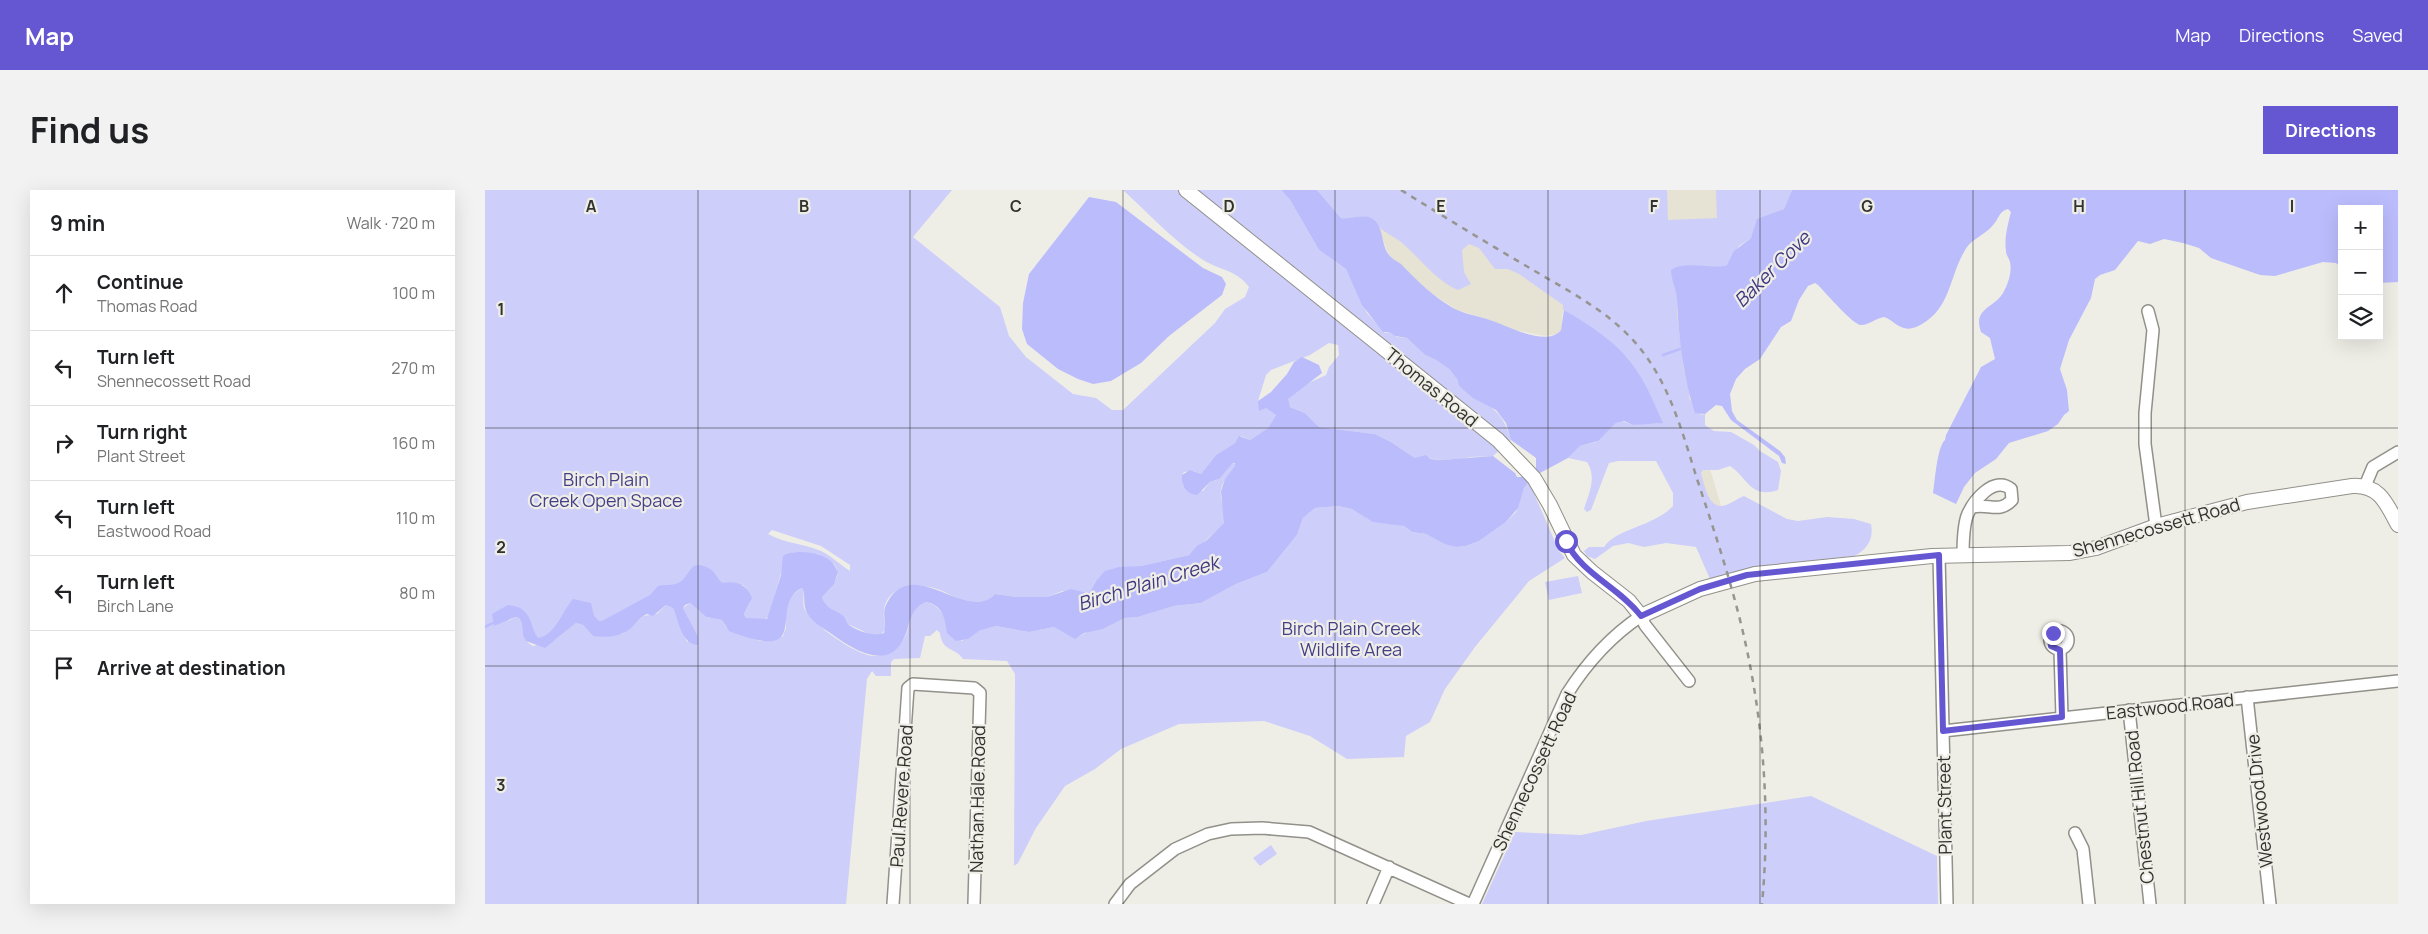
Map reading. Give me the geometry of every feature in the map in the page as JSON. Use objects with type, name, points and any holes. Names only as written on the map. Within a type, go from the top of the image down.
[{"type":"main road","name":"Thomas Road","points":[[1186,190],[1498,440],[1532,476],[1550,506],[1574,555],[1629,601],[1641,616]]},
{"type":"main road","name":"Shennecossett Road","points":[[1641,616],[1700,589],[1747,575],[1939,555],[2070,553],[2096,548],[2156,526],[2253,501],[2365,486]]},
{"type":"main road","points":[[2365,486],[2378,494],[2398,525]]},
{"type":"street","points":[[2148,311],[2153,330],[2145,444],[2156,526]]},
{"type":"street","points":[[2365,486],[2373,467],[2398,452]]},
{"type":"street","points":[[1963,556],[1967,516],[1973,507]]},
{"type":"street","name":"Plant Street","points":[[1939,555],[1947,904]]},
{"type":"street","points":[[1641,616],[1645,624],[1689,681]]},
{"type":"street","name":"Shennecossett Road","points":[[1473,904],[1567,694],[1585,669],[1608,643],[1641,616]]},
{"type":"street","points":[[2060,650],[2062,717]]},
{"type":"street","name":"Eastwood Road","points":[[1943,731],[2398,681]]},
{"type":"street","name":"Paul Revere Road","points":[[893,904],[908,688],[913,684],[974,688],[980,693]]},
{"type":"street","name":"Nathan Hale Road","points":[[974,904],[980,693]]},
{"type":"street","name":"Westwood Drive","points":[[2247,697],[2270,904]]},
{"type":"street","name":"Chestnut Hill Road","points":[[2129,710],[2150,904]]},
{"type":"street","points":[[1115,904],[1131,884],[1175,849],[1208,834],[1231,829],[1262,828],[1309,832],[1469,904]]},
{"type":"street","points":[[2075,833],[2083,849],[2089,904]]},
{"type":"street","points":[[1373,904],[1389,867]]},
{"type":"shaded area","points":[[1317,190],[1792,190],[1691,266],[1706,455],[1740,570],[1717,578],[1688,492],[1563,310],[1561,330],[1557,334],[1545,336],[1510,329],[1490,320],[1457,310],[1430,292],[1389,256],[1378,226],[1363,216],[1343,218]]},
{"type":"green space","points":[[485,190],[952,190],[913,237],[1000,307],[1009,336],[1026,357],[1073,394],[1096,398],[1112,410],[1123,410],[1215,323],[1225,309],[1245,297],[1249,287],[1232,273],[1206,262],[1190,251],[1123,190],[1281,190],[1290,200],[1319,250],[1346,269],[1367,313],[1385,333],[1389,332],[1397,337],[1407,338],[1425,355],[1449,369],[1457,379],[1459,386],[1497,413],[1507,428],[1511,440],[1493,456],[1470,457],[1460,460],[1415,458],[1375,434],[1319,427],[1305,413],[1290,407],[1287,401],[1299,388],[1326,375],[1329,367],[1339,355],[1338,345],[1329,343],[1310,355],[1271,370],[1266,375],[1258,401],[1276,415],[1268,428],[1250,440],[1241,436],[1235,443],[1216,455],[1201,474],[1193,471],[1184,472],[1182,475],[1183,486],[1203,491],[1210,482],[1217,480],[1233,463],[1236,464],[1221,489],[1225,516],[1223,525],[1189,555],[1141,566],[1112,569],[1096,581],[1087,593],[1062,591],[1047,597],[1017,597],[995,594],[986,602],[977,603],[964,601],[927,586],[903,588],[896,591],[886,602],[884,613],[885,630],[880,635],[869,634],[848,624],[845,618],[826,607],[822,597],[833,584],[838,572],[830,561],[815,555],[793,552],[782,569],[769,616],[763,621],[746,618],[744,614],[750,602],[750,595],[743,585],[685,594],[613,627],[582,617],[540,643],[517,610],[508,621],[515,617],[519,618],[525,639],[533,646],[555,640],[576,623],[583,625],[593,636],[622,634],[643,616],[657,614],[666,605],[673,608],[687,642],[698,636],[683,608],[690,603],[706,617],[722,620],[726,627],[733,632],[760,641],[775,640],[783,636],[786,628],[786,608],[791,596],[802,588],[804,593],[803,604],[809,616],[825,631],[866,655],[878,656],[894,649],[906,635],[915,609],[926,602],[935,606],[941,612],[947,625],[947,630],[962,641],[979,631],[996,626],[1029,632],[1054,627],[1078,637],[1089,631],[1103,629],[1125,618],[1138,617],[1174,606],[1201,603],[1236,584],[1267,572],[1297,535],[1303,518],[1315,508],[1338,506],[1352,509],[1361,512],[1368,519],[1404,526],[1412,532],[1426,534],[1456,547],[1466,546],[1479,541],[1506,522],[1516,512],[1524,488],[1529,482],[1559,551],[1565,558],[1529,581],[1475,647],[1445,689],[1430,722],[1406,736],[1404,757],[1347,759],[1310,736],[1264,721],[1179,724],[1121,749],[1095,769],[1065,786],[1036,828],[1018,863],[1014,866],[1015,674],[1007,661],[963,659],[943,643],[937,630],[930,636],[925,636],[920,658],[894,659],[891,662],[891,676],[876,676],[872,671],[867,679],[846,904],[485,904]],"holes":[[[772,530],[821,546],[850,565],[850,571],[821,551],[781,540],[768,534]]]},
{"type":"green space","points":[[1317,190],[1667,190],[1668,220],[1717,218],[1716,190],[1792,190],[1784,209],[1773,214],[1751,238],[1739,246],[1727,265],[1714,268],[1677,267],[1677,313],[1684,371],[1690,393],[1689,398],[1701,415],[1705,414],[1705,425],[1714,431],[1731,432],[1754,445],[1778,462],[1781,471],[1778,490],[1769,492],[1755,490],[1730,466],[1718,470],[1703,470],[1701,473],[1708,496],[1715,504],[1720,506],[1726,505],[1744,496],[1787,519],[1798,521],[1827,517],[1854,519],[1871,524],[1872,529],[1869,543],[1863,551],[1854,556],[1779,564],[1710,579],[1696,547],[1666,543],[1644,547],[1628,543],[1613,546],[1595,559],[1587,556],[1584,551],[1589,547],[1604,547],[1617,536],[1656,519],[1673,506],[1673,493],[1656,461],[1618,461],[1609,463],[1591,510],[1587,512],[1584,509],[1592,479],[1590,468],[1587,462],[1568,458],[1580,446],[1596,442],[1616,423],[1622,421],[1633,425],[1658,424],[1637,371],[1627,357],[1563,309],[1563,305],[1519,274],[1508,269],[1495,269],[1479,248],[1469,244],[1462,250],[1464,272],[1471,284],[1458,290],[1435,275],[1401,242],[1381,229],[1372,218],[1362,216],[1341,218]]},
{"type":"green space","points":[[1578,576],[1582,593],[1549,600],[1545,582]]},
{"type":"green space","points":[[1811,796],[1937,856],[1938,904],[1482,904],[1515,832],[1581,835],[1646,821]]},
{"type":"green space","points":[[1271,845],[1277,854],[1260,866],[1253,858]]},
{"type":"water","points":[[1281,190],[1317,190],[1341,218],[1363,216],[1374,220],[1379,227],[1386,251],[1390,256],[1432,293],[1457,310],[1526,334],[1546,337],[1555,335],[1561,330],[1564,310],[1574,316],[1614,344],[1630,361],[1645,383],[1663,423],[1633,425],[1624,421],[1616,423],[1598,441],[1580,446],[1568,458],[1540,473],[1536,469],[1536,458],[1511,440],[1506,423],[1496,410],[1473,398],[1459,386],[1457,379],[1449,369],[1425,355],[1407,338],[1383,332],[1362,305],[1346,269],[1319,250],[1290,200]]},
{"type":"water","name":"Baker Cove","points":[[1792,190],[2398,190],[2398,282],[2383,283],[2383,205],[2338,205],[2338,265],[2323,262],[2275,276],[2260,275],[2211,258],[2199,248],[2183,243],[2164,239],[2150,244],[2138,241],[2115,270],[2100,275],[2095,279],[2091,298],[2069,340],[2060,369],[2067,390],[2069,411],[2058,424],[2048,431],[2009,443],[1996,459],[1975,473],[1964,487],[1956,504],[1933,493],[1937,465],[1946,435],[1981,367],[1995,359],[1990,338],[1981,332],[1979,324],[1983,312],[2001,296],[2009,279],[2011,265],[2006,252],[2006,241],[2011,212],[2008,209],[2001,213],[1990,228],[1967,247],[1939,309],[1932,317],[1916,327],[1904,328],[1884,317],[1864,325],[1857,324],[1818,285],[1815,283],[1808,286],[1799,300],[1791,321],[1781,327],[1760,359],[1745,369],[1736,379],[1730,394],[1732,411],[1737,420],[1780,451],[1785,457],[1786,464],[1782,463],[1779,456],[1731,420],[1722,406],[1716,405],[1705,414],[1695,413],[1680,343],[1677,296],[1671,270],[1691,265],[1727,265],[1734,251],[1751,238],[1757,219],[1784,209]]},
{"type":"water","points":[[1089,197],[1116,202],[1203,268],[1222,277],[1226,284],[1222,295],[1169,336],[1141,363],[1111,381],[1093,384],[1058,369],[1027,344],[1022,329],[1023,303],[1029,274]]},
{"type":"water","points":[[1302,357],[1319,365],[1322,373],[1288,399],[1290,407],[1305,413],[1319,427],[1375,434],[1415,458],[1426,455],[1430,459],[1493,456],[1515,473],[1517,477],[1525,477],[1529,482],[1524,488],[1518,508],[1506,522],[1479,541],[1466,546],[1456,547],[1445,544],[1426,534],[1412,532],[1404,526],[1373,522],[1352,509],[1338,506],[1315,508],[1303,518],[1297,535],[1267,572],[1236,584],[1201,603],[1174,606],[1138,617],[1125,618],[1103,629],[1084,633],[1075,639],[1054,627],[1029,632],[996,626],[979,631],[968,639],[956,641],[947,633],[940,609],[926,602],[920,605],[913,613],[906,635],[896,649],[888,654],[879,656],[850,646],[821,627],[809,616],[805,608],[802,588],[792,596],[788,607],[785,629],[781,637],[772,641],[756,640],[729,631],[722,620],[706,617],[690,603],[683,608],[698,636],[698,645],[692,644],[684,636],[673,608],[666,605],[653,616],[645,615],[624,633],[614,636],[593,636],[583,625],[576,623],[545,648],[526,641],[519,618],[515,617],[494,626],[492,614],[508,605],[523,610],[538,638],[544,636],[554,628],[573,599],[591,603],[594,616],[599,621],[602,621],[650,595],[658,586],[678,583],[694,566],[698,565],[712,570],[723,583],[741,584],[748,590],[752,598],[744,614],[746,618],[767,619],[781,575],[783,556],[799,552],[818,555],[833,563],[838,572],[834,584],[822,597],[824,601],[830,608],[843,616],[849,625],[870,634],[884,633],[884,610],[887,603],[898,590],[911,585],[925,586],[970,601],[984,601],[995,594],[1017,597],[1047,597],[1071,589],[1087,593],[1105,571],[1119,567],[1141,566],[1189,555],[1224,523],[1221,491],[1225,479],[1235,466],[1235,463],[1219,479],[1210,482],[1197,495],[1187,491],[1182,482],[1182,475],[1190,470],[1201,474],[1216,455],[1235,443],[1239,436],[1250,440],[1268,428],[1276,415],[1266,408],[1259,411],[1258,401],[1271,392],[1287,374],[1294,362]]},
{"type":"waterway","name":"Birch Plain Creek","points":[[1663,355],[1680,349]]},
{"type":"waterway","name":"Birch Plain Creek","points":[[485,627],[495,622]]},
{"type":"railway","points":[[1401,190],[1569,291],[1608,317],[1631,338],[1644,354],[1665,388],[1680,425],[1720,550],[1742,628],[1750,667],[1757,706],[1765,785],[1765,865],[1762,904]]},
{"type":"route","points":[[1566,541],[1580,562],[1629,601],[1641,616],[1700,589],[1747,575],[1884,559],[1939,555],[1943,731],[2062,717],[2060,650],[2056,650],[2051,646],[2050,639],[2053,633]]},
{"type":"park label","name":"Birch Plain Creek Open Space","points":[[606,489]]},
{"type":"park label","name":"Birch Plain Creek Wildlife Area","points":[[1351,638]]}]
